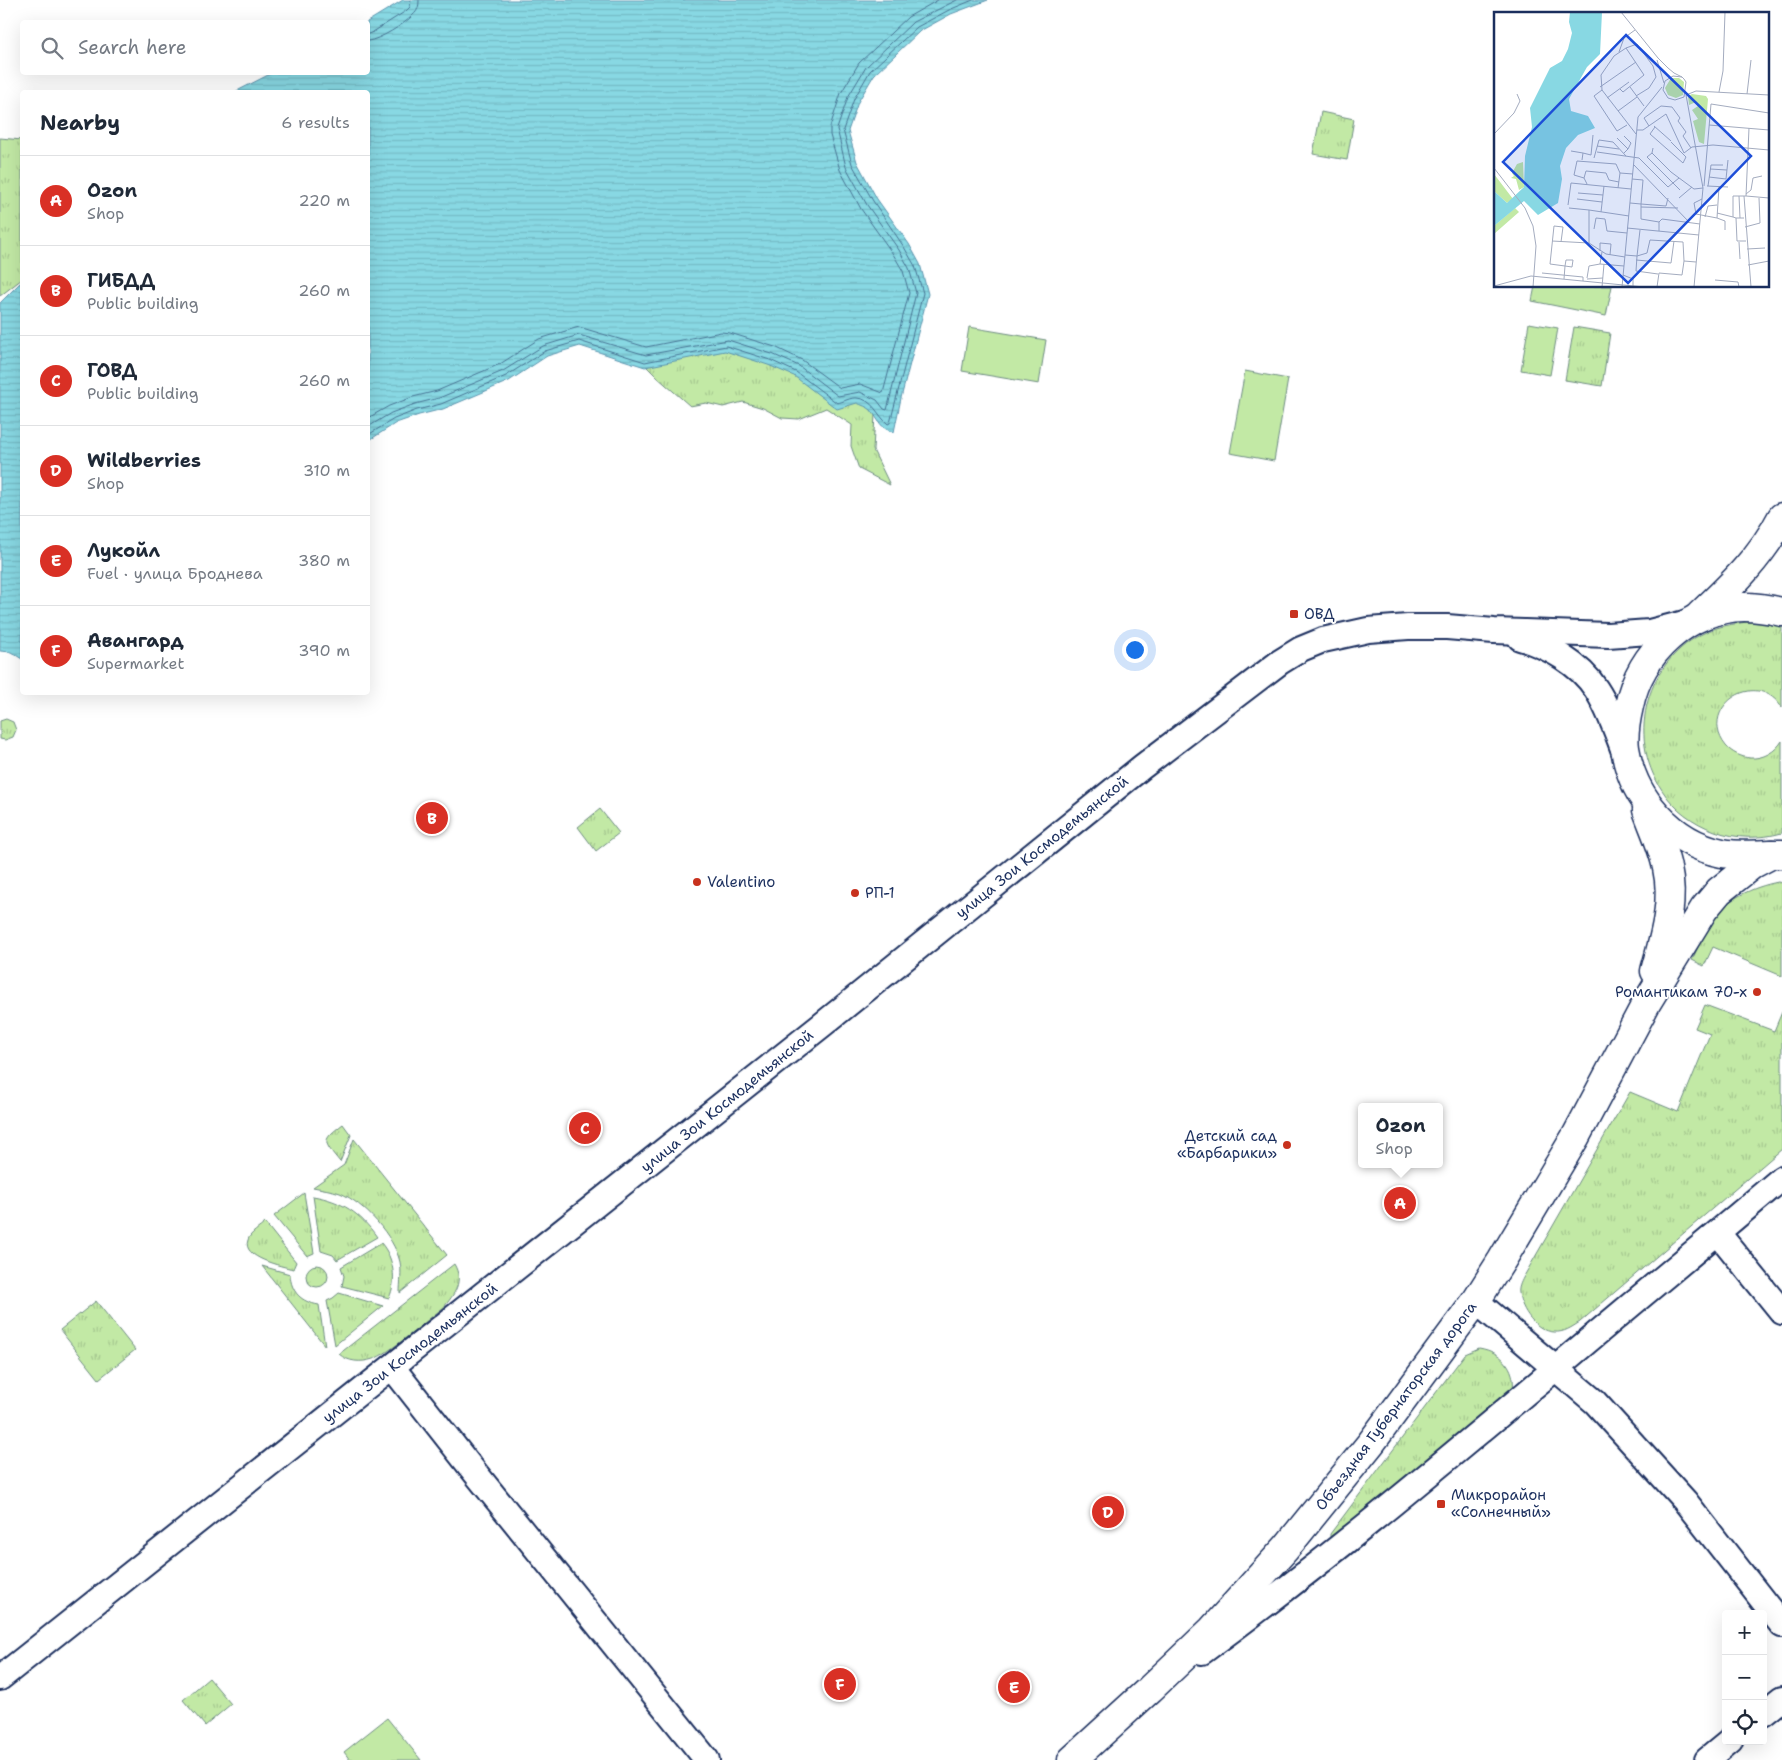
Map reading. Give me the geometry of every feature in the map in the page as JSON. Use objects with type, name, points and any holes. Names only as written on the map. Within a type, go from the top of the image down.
[{"type":"main road","points":[[1647,1002],[1664,939],[1670,891],[1668,870],[1661,847],[1636,784],[1625,746],[1626,718],[1631,695],[1650,657],[1665,641],[1694,620],[1749,567],[1782,517]]},
{"type":"main road","points":[[1694,620],[1725,609],[1743,607],[1764,608],[1782,612]]},
{"type":"main road","points":[[1636,784],[1657,816],[1676,832],[1698,845],[1722,853],[1747,856],[1779,853]]},
{"type":"main road","points":[[1647,1002],[1704,909],[1719,891],[1734,878],[1779,853]]},
{"type":"main road","name":"Объездная Губернаторская дорога","points":[[1073,1759],[1212,1630],[1286,1548],[1371,1443],[1476,1301],[1576,1136],[1647,1002]]},
{"type":"street","points":[[1494,631],[1628,634],[1649,632],[1694,620]]},
{"type":"street","name":"улица Зои Космодемьянской","points":[[0,1678],[822,1025],[1142,767],[1280,662],[1301,649],[1323,640],[1368,630],[1437,627],[1494,631]]},
{"type":"street","points":[[1494,631],[1530,641],[1555,653],[1578,669],[1595,687],[1610,714],[1636,784]]},
{"type":"street","points":[[1150,1689],[1308,1572],[1556,1368],[1782,1178]]},
{"type":"street","points":[[1718,1233],[1782,1312]]},
{"type":"street","points":[[1476,1301],[1595,1402],[1685,1501],[1782,1625]]},
{"type":"street","points":[[392,1367],[469,1466],[708,1760]]},
{"type":"street","points":[[1767,1711],[1782,1699]]},
{"type":"street","points":[[1707,1760],[1725,1745]]},
{"type":"green space","points":[[1321,112],[1354,119],[1347,160],[1313,154]]},
{"type":"green space","points":[[0,138],[20,140],[20,281],[0,296]]},
{"type":"green space","points":[[1535,288],[1612,288],[1606,316],[1532,301]]},
{"type":"green space","points":[[1529,323],[1558,328],[1550,375],[1521,370]]},
{"type":"green space","points":[[719,326],[848,380],[875,415],[873,450],[890,485],[859,469],[851,446],[852,425],[826,408],[799,419],[782,418],[763,408],[743,402],[723,407],[706,403],[690,406],[639,359]]},
{"type":"green space","points":[[969,327],[1046,340],[1039,384],[962,371]]},
{"type":"green space","points":[[1574,327],[1610,333],[1602,386],[1565,380]]},
{"type":"green space","points":[[1245,371],[1288,379],[1274,461],[1230,453]]},
{"type":"green space","points":[[1761,622],[1782,627],[1782,708],[1771,696],[1758,691],[1745,692],[1733,697],[1724,707],[1718,719],[1719,732],[1726,746],[1740,756],[1755,758],[1764,756],[1782,741],[1782,833],[1757,837],[1723,834],[1699,824],[1685,815],[1662,790],[1651,769],[1645,746],[1644,723],[1648,701],[1656,679],[1669,660],[1686,644],[1706,632],[1731,624]]},
{"type":"green space","points":[[6,719],[13,722],[16,730],[13,737],[5,740],[0,739],[0,721]]},
{"type":"green space","points":[[600,809],[619,833],[596,851],[578,827]]},
{"type":"green space","points":[[1778,882],[1782,883],[1782,976],[1713,947],[1704,966],[1692,960],[1711,921],[1724,906],[1740,895]]},
{"type":"green space","points":[[1705,1005],[1774,1031],[1782,1012],[1782,1149],[1580,1322],[1561,1332],[1547,1331],[1530,1318],[1520,1300],[1519,1289],[1523,1278],[1630,1092],[1678,1112],[1710,1034],[1695,1028]]},
{"type":"green space","points":[[343,1124],[351,1135],[340,1162],[330,1150],[327,1142],[331,1134]]},
{"type":"green space","points":[[354,1139],[447,1255],[400,1293],[401,1274],[397,1252],[377,1221],[359,1204],[340,1193],[313,1187],[344,1165]]},
{"type":"green space","points":[[304,1193],[314,1253],[307,1256],[274,1216]]},
{"type":"green space","points":[[313,1196],[333,1201],[350,1209],[364,1221],[377,1237],[337,1260],[333,1255],[321,1251]]},
{"type":"green space","points":[[265,1223],[296,1262],[293,1269],[256,1256],[247,1246],[249,1237]]},
{"type":"green space","points":[[381,1243],[389,1256],[393,1270],[393,1284],[389,1298],[342,1286],[344,1276],[341,1267]]},
{"type":"green space","points":[[454,1264],[457,1270],[458,1282],[451,1298],[443,1308],[408,1336],[388,1351],[373,1359],[351,1360],[339,1354]]},
{"type":"green space","points":[[317,1265],[325,1268],[328,1276],[325,1284],[317,1287],[309,1284],[306,1276],[309,1268]]},
{"type":"green space","points":[[262,1266],[290,1274],[292,1286],[298,1295],[302,1299],[319,1305],[325,1346]]},
{"type":"green space","points":[[339,1293],[383,1306],[335,1345],[327,1301]]},
{"type":"green space","points":[[96,1301],[135,1350],[99,1379],[60,1330]]},
{"type":"green space","points":[[1479,1348],[1496,1354],[1507,1364],[1513,1378],[1512,1395],[1330,1539],[1330,1534],[1465,1354]]},
{"type":"green space","points":[[209,1678],[231,1704],[205,1726],[183,1700]]},
{"type":"green space","points":[[387,1718],[421,1760],[350,1760],[344,1752]]},
{"type":"water","points":[[403,0],[988,0],[951,14],[920,31],[874,75],[858,102],[848,131],[857,162],[877,199],[909,244],[920,264],[928,294],[894,432],[889,431],[880,424],[871,410],[866,407],[857,403],[837,409],[794,376],[725,351],[645,367],[580,346],[547,356],[509,381],[443,409],[396,423],[370,440],[370,90],[239,90],[268,75],[370,75],[370,20]]},
{"type":"water","points":[[20,283],[20,658],[11,652],[0,651],[0,303]]},
{"type":"place","name":"ОВД","points":[[1294,614]]},
{"type":"place","name":"ГИБДД","points":[[432,818]]},
{"type":"place","name":"Valentino","points":[[697,882]]},
{"type":"place","name":"РП-1","points":[[855,893]]},
{"type":"place","name":"Романтикам 70-х","points":[[1757,992]]},
{"type":"place","name":"ГОВД","points":[[585,1128]]},
{"type":"place","name":"Детский сад «Барбарики»","points":[[1287,1145]]},
{"type":"place","name":"Ozon","points":[[1400,1203]]},
{"type":"place","name":"Микрорайон «Солнечный»","points":[[1441,1504]]},
{"type":"place","name":"Wildberries","points":[[1108,1512]]},
{"type":"place","name":"Авангард","points":[[840,1684]]},
{"type":"place","name":"Лукойл","points":[[1014,1687]]}]
